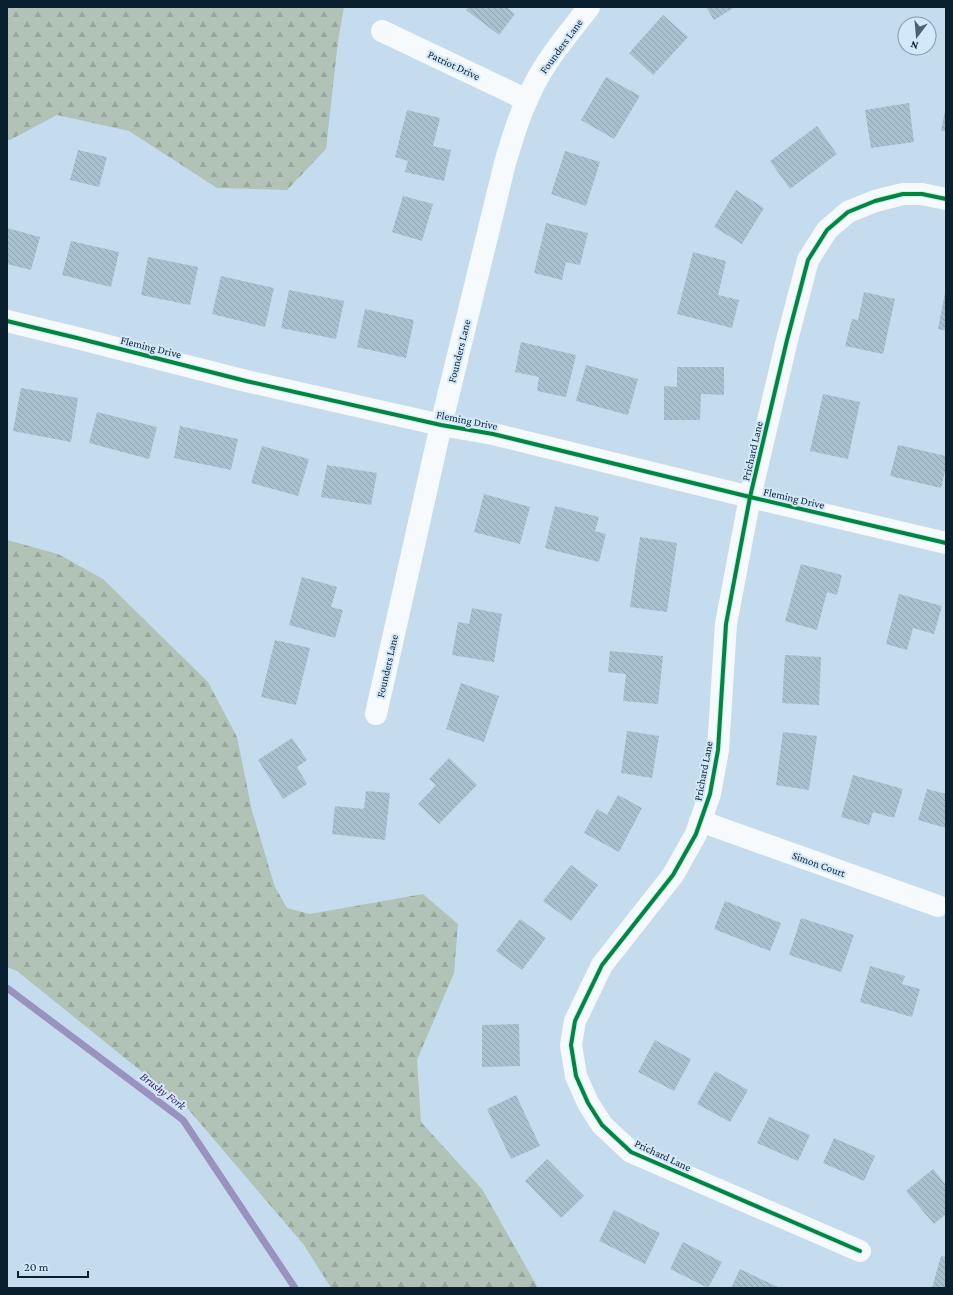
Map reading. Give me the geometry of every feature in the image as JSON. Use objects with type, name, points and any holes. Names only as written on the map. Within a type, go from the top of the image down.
[{"type":"street","name":"Founders Lane","points":[[376,714],[441,425],[505,163],[518,122],[534,84],[557,48],[589,7]]},
{"type":"street","name":"Patriot Drive","points":[[382,31],[527,100]]},
{"type":"street","name":"Prichard Lane","points":[[860,1251],[631,1152],[602,1125],[588,1103],[576,1076],[571,1045],[576,1021],[602,965],[672,875],[696,834],[710,794],[718,750],[726,624],[750,497],[787,340],[808,260],[827,230],[848,212],[875,201],[903,194],[922,194],[946,199]]},
{"type":"street","name":"Fleming Drive","points":[[7,322],[77,338],[246,381],[441,425],[493,434],[946,543]]},
{"type":"street","name":"Simon Court","points":[[700,821],[938,906]]},
{"type":"green space","points":[[7,7],[344,7],[338,41],[326,149],[287,190],[217,188],[129,131],[57,115],[10,140],[7,140]]},
{"type":"green space","points":[[7,540],[58,554],[103,579],[208,682],[237,737],[252,811],[275,887],[287,908],[310,914],[423,894],[458,924],[454,973],[417,1060],[421,1122],[482,1189],[538,1288],[331,1288],[304,1245],[188,1109],[17,971],[7,967]]},
{"type":"building","points":[[468,7],[507,7],[515,14],[499,35],[466,10]]},
{"type":"building","points":[[706,7],[735,7],[714,20]]},
{"type":"building","points":[[663,15],[688,37],[653,75],[629,53]]},
{"type":"building","points":[[606,77],[640,96],[614,139],[581,120]]},
{"type":"building","points":[[909,103],[914,142],[871,148],[865,110]]},
{"type":"building","points":[[407,110],[440,118],[433,146],[451,150],[444,181],[405,172],[408,161],[395,157]]},
{"type":"building","points":[[945,111],[946,131],[941,131]]},
{"type":"building","points":[[817,126],[837,154],[790,189],[770,161]]},
{"type":"building","points":[[78,150],[107,157],[99,187],[70,180]]},
{"type":"building","points":[[565,151],[600,162],[586,206],[551,194]]},
{"type":"building","points":[[736,190],[764,208],[742,244],[714,227]]},
{"type":"building","points":[[403,196],[433,204],[422,241],[392,232]]},
{"type":"building","points":[[546,223],[588,233],[580,265],[566,262],[562,280],[534,273]]},
{"type":"building","points":[[7,228],[40,237],[31,270],[7,264]]},
{"type":"building","points":[[71,241],[119,252],[111,287],[62,275]]},
{"type":"building","points":[[693,252],[726,261],[718,295],[739,300],[732,328],[677,314]]},
{"type":"building","points":[[148,257],[198,267],[190,305],[141,295]]},
{"type":"building","points":[[221,276],[274,288],[265,327],[212,314]]},
{"type":"building","points":[[289,290],[344,301],[336,339],[281,328]]},
{"type":"building","points":[[864,292],[895,299],[883,354],[845,346],[852,319],[858,320]]},
{"type":"building","points":[[945,293],[946,294],[946,331],[938,329]]},
{"type":"building","points":[[365,309],[414,320],[406,358],[357,347]]},
{"type":"building","points":[[521,342],[576,355],[566,397],[537,391],[539,377],[515,372]]},
{"type":"building","points":[[586,365],[638,379],[628,415],[576,401]]},
{"type":"building","points":[[677,367],[724,367],[724,395],[701,394],[700,420],[664,420],[664,386],[677,387]]},
{"type":"building","points":[[21,388],[78,398],[71,442],[13,431]]},
{"type":"building","points":[[823,394],[860,402],[848,459],[810,451]]},
{"type":"building","points":[[97,412],[157,427],[149,459],[89,443]]},
{"type":"building","points":[[180,426],[238,439],[231,470],[174,458]]},
{"type":"building","points":[[898,445],[946,456],[946,467],[941,488],[890,476]]},
{"type":"building","points":[[262,446],[309,459],[298,496],[251,483]]},
{"type":"building","points":[[327,465],[377,473],[371,505],[321,497]]},
{"type":"building","points":[[484,494],[530,507],[520,544],[474,532]]},
{"type":"building","points":[[555,506],[599,517],[595,531],[606,534],[599,562],[545,548]]},
{"type":"building","points":[[640,537],[677,543],[667,612],[630,607]]},
{"type":"building","points":[[801,564],[842,575],[837,595],[827,592],[817,630],[785,621]]},
{"type":"building","points":[[302,577],[337,587],[331,607],[343,610],[335,638],[289,625]]},
{"type":"building","points":[[899,594],[942,606],[934,634],[913,628],[907,650],[886,644]]},
{"type":"building","points":[[472,608],[502,614],[494,662],[452,655],[458,622],[469,624]]},
{"type":"building","points":[[275,640],[310,648],[296,705],[261,697]]},
{"type":"building","points":[[610,651],[663,656],[658,704],[623,701],[626,674],[608,672]]},
{"type":"building","points":[[785,655],[821,657],[819,705],[782,703]]},
{"type":"building","points":[[461,683],[499,696],[484,742],[446,729]]},
{"type":"building","points":[[627,731],[659,736],[652,778],[621,773]]},
{"type":"building","points":[[783,732],[817,736],[809,790],[776,785]]},
{"type":"building","points":[[292,738],[307,760],[297,767],[307,784],[283,799],[258,760]]},
{"type":"building","points":[[449,758],[477,785],[439,824],[418,804],[436,785],[429,779]]},
{"type":"building","points":[[853,775],[903,789],[894,818],[873,812],[869,825],[841,817]]},
{"type":"building","points":[[927,789],[946,794],[946,828],[918,820]]},
{"type":"building","points":[[366,791],[390,793],[385,840],[332,834],[335,806],[364,809]]},
{"type":"building","points":[[618,795],[642,808],[619,852],[584,833],[597,809],[607,815]]},
{"type":"building","points":[[571,865],[598,885],[571,921],[543,901]]},
{"type":"building","points":[[725,901],[781,923],[770,951],[714,929]]},
{"type":"building","points":[[801,918],[854,935],[841,972],[789,955]]},
{"type":"building","points":[[520,919],[546,938],[522,970],[496,951]]},
{"type":"building","points":[[870,966],[905,976],[902,984],[920,989],[912,1017],[860,1002]]},
{"type":"building","points":[[519,1024],[520,1066],[482,1067],[482,1025]]},
{"type":"building","points":[[655,1040],[691,1059],[674,1091],[638,1072]]},
{"type":"building","points":[[715,1071],[748,1090],[730,1122],[697,1104]]},
{"type":"building","points":[[516,1095],[540,1146],[511,1159],[487,1109]]},
{"type":"building","points":[[769,1117],[810,1135],[798,1161],[757,1143]]},
{"type":"building","points":[[834,1138],[875,1156],[864,1181],[823,1163]]},
{"type":"building","points":[[547,1159],[584,1196],[561,1218],[525,1181]]},
{"type":"building","points":[[933,1169],[946,1185],[946,1214],[934,1224],[906,1191]]},
{"type":"building","points":[[614,1210],[660,1233],[645,1264],[599,1241]]},
{"type":"building","points":[[683,1242],[722,1262],[708,1288],[670,1269]]},
{"type":"building","points":[[941,1256],[946,1257],[946,1288],[932,1288]]},
{"type":"building","points":[[740,1269],[780,1288],[731,1288]]},
{"type":"waterway","name":"Brushy Fork","points":[[7,988],[183,1120],[295,1288]]},
{"type":"cycle path","points":[[860,1251],[631,1152],[602,1125],[588,1103],[576,1076],[571,1045],[575,1021],[602,965],[673,875],[696,834],[710,794],[718,750],[726,624],[750,497],[787,340],[808,260],[827,230],[848,212],[875,201],[903,194],[922,194],[946,199]]},
{"type":"cycle path","points":[[7,321],[246,381],[441,425],[493,434],[946,543]]}]
